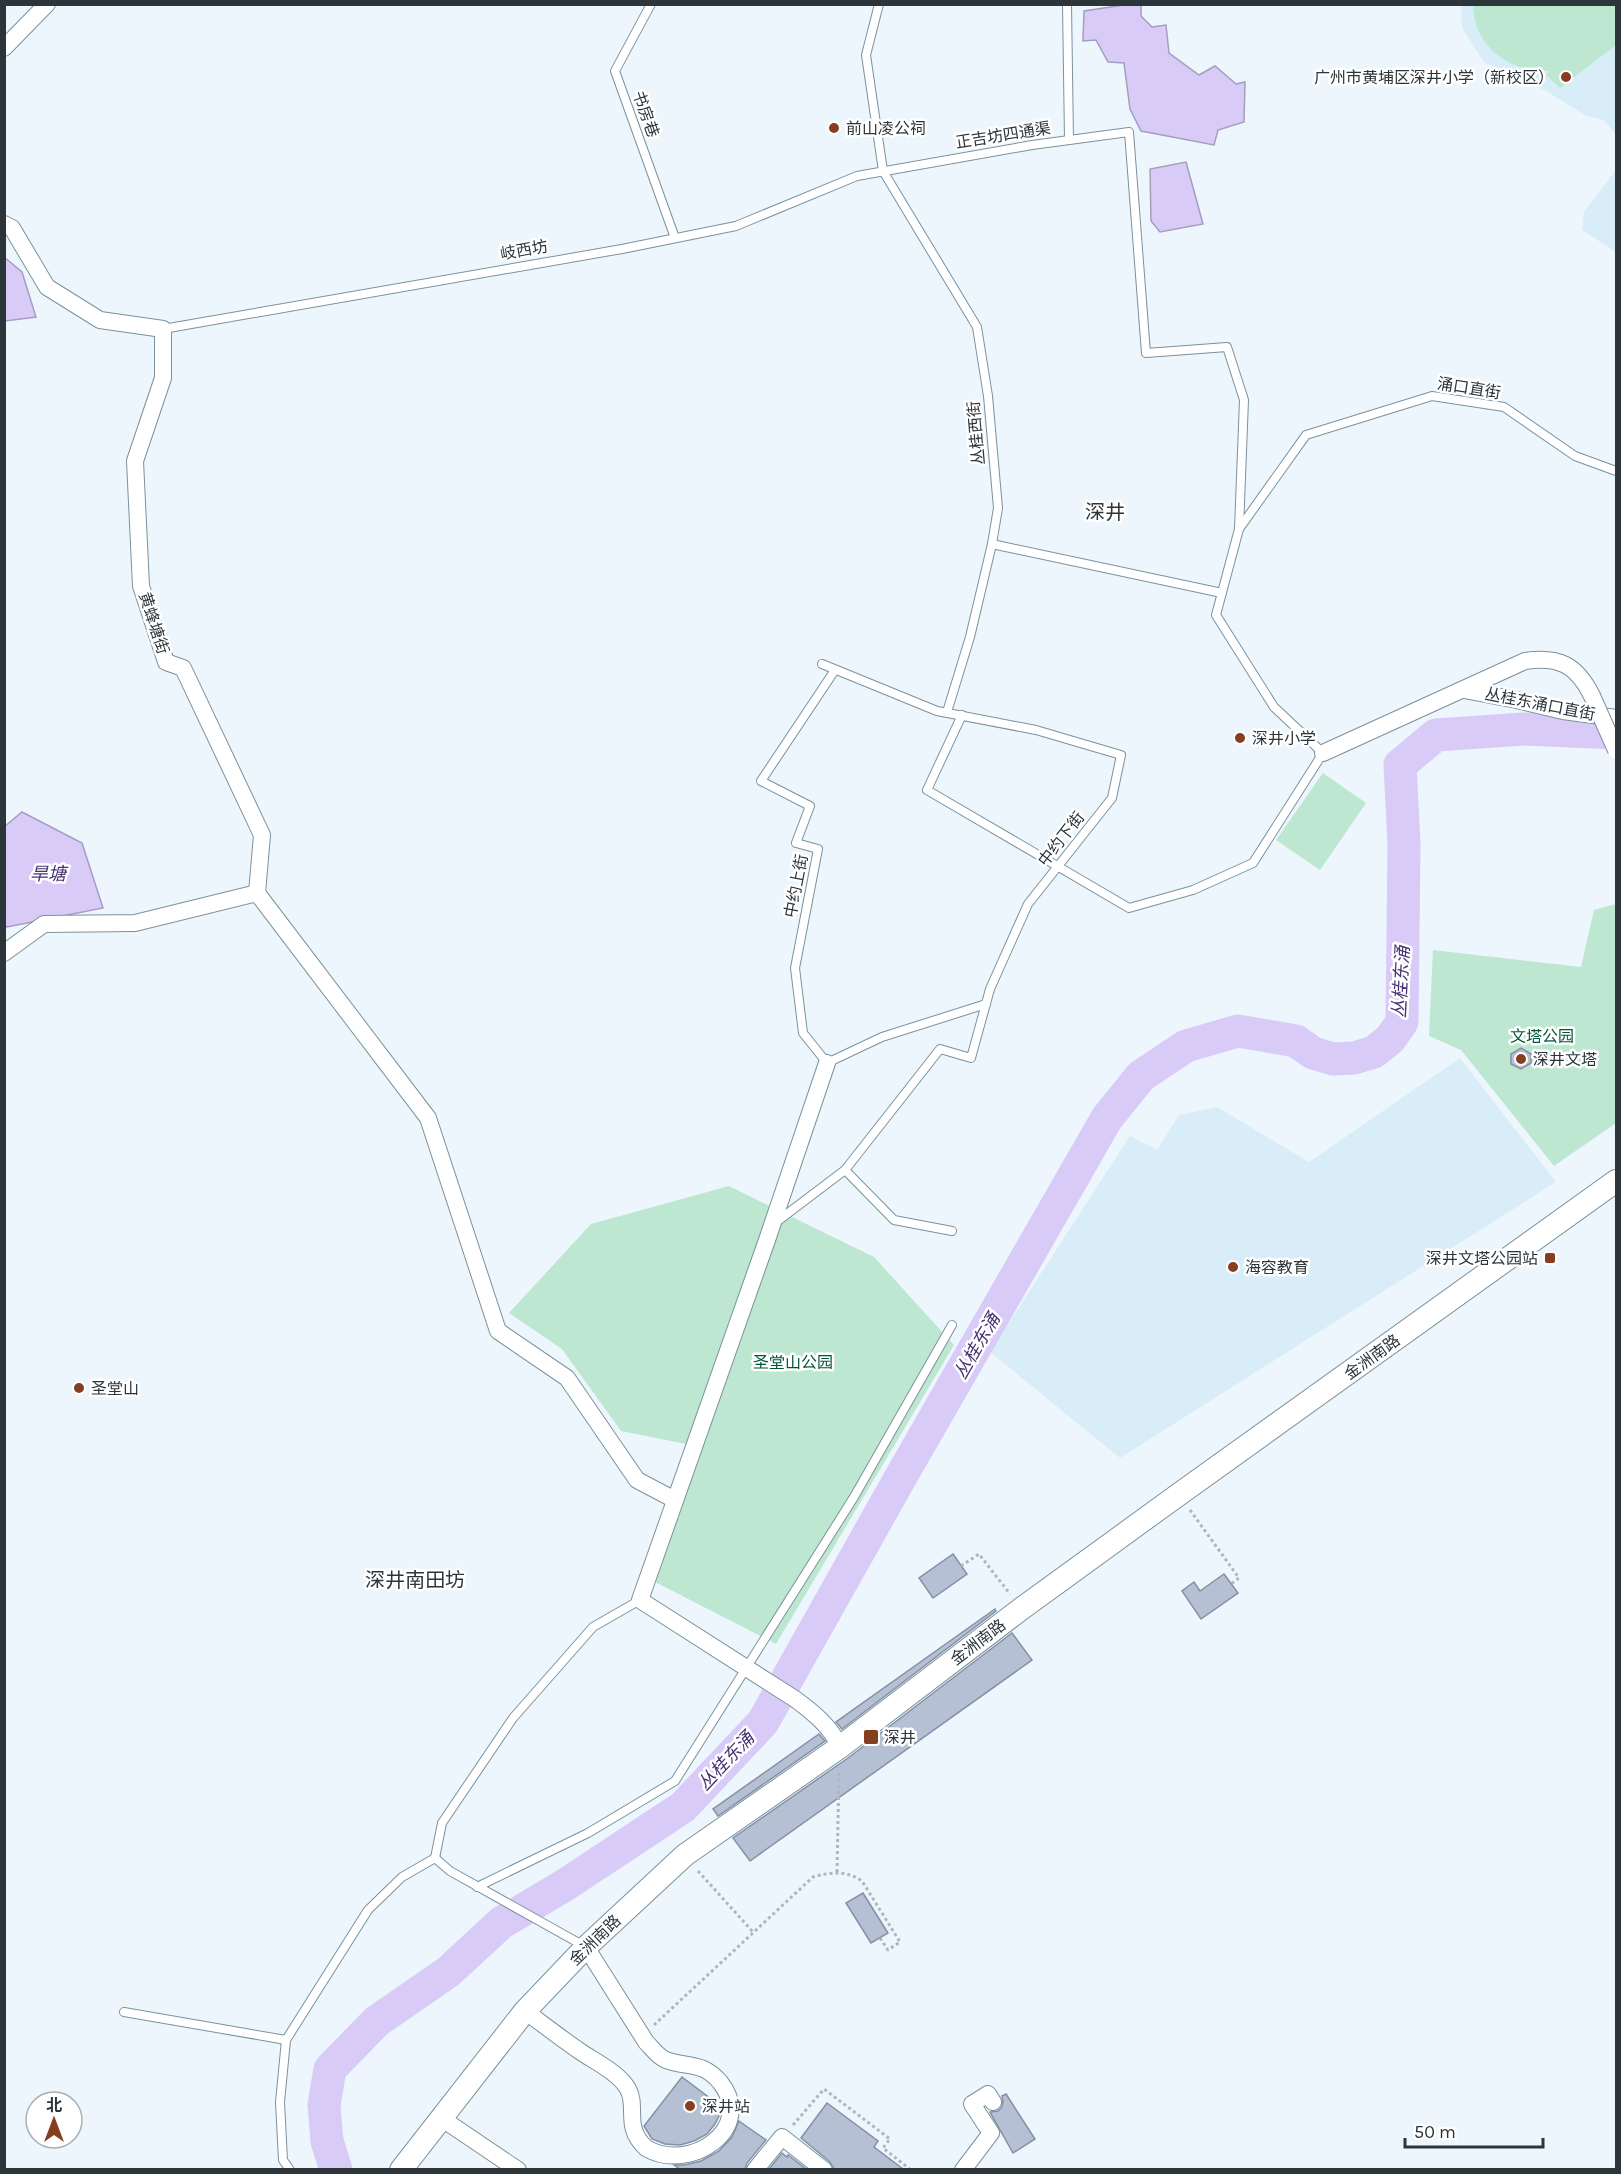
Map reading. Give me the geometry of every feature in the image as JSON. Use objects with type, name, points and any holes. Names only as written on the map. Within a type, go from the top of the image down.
[{"type":"main road","name":"金洲南路","points":[[401,2169],[525,2011],[586,1947],[685,1856],[840,1747],[1021,1609],[1178,1495],[1617,1181]]},
{"type":"street","points":[[4,48],[47,4]]},
{"type":"street","points":[[4,224],[12,228],[47,287],[100,320],[163,329]]},
{"type":"street","name":"黄蜂塘街","points":[[163,329],[163,378],[135,461],[141,586],[166,662],[183,668],[262,835],[257,893]]},
{"type":"street","points":[[1323,753],[1525,661],[1542,658],[1558,661],[1573,669],[1585,681],[1617,750]]},
{"type":"street","name":"丛桂东涌口直街","points":[[1464,690],[1517,699],[1563,711],[1617,718]]},
{"type":"street","points":[[4,953],[44,924],[135,923],[257,893],[428,1118],[498,1331],[567,1378],[638,1480],[675,1500]]},
{"type":"street","points":[[827,1063],[640,1600],[795,1700],[819,1718],[835,1736],[840,1747]]},
{"type":"street","points":[[525,2011],[626,2086],[630,2095],[631,2119],[636,2135],[645,2148],[659,2157],[675,2162],[692,2160],[707,2154],[719,2143],[727,2129],[730,2114],[728,2097],[720,2083],[709,2072],[694,2065],[665,2060],[656,2053],[586,1947]]},
{"type":"street","points":[[963,2169],[991,2133],[972,2104],[988,2094],[993,2102]]},
{"type":"street","points":[[441,2118],[518,2169]]},
{"type":"street","points":[[755,2169],[782,2137],[825,2169]]},
{"type":"lane","name":"书房巷","points":[[651,4],[615,71],[675,238]]},
{"type":"lane","points":[[879,4],[866,55],[883,171]]},
{"type":"lane","points":[[1067,4],[1069,140]]},
{"type":"lane","name":"正吉坊四通渠","points":[[883,171],[1032,145],[1130,132],[1146,353],[1227,347],[1244,400],[1239,528]]},
{"type":"lane","name":"岐西坊","points":[[163,329],[736,226],[857,176],[883,171]]},
{"type":"lane","name":"丛桂西街","points":[[883,171],[977,327],[988,396],[998,508],[992,544],[969,637],[947,712]]},
{"type":"lane","name":"涌口直街","points":[[1239,528],[1306,435],[1432,396],[1504,407],[1575,456],[1617,471]]},
{"type":"lane","points":[[962,715],[927,790],[1129,908],[1193,890],[1253,863],[1323,753],[1274,707],[1216,615],[1239,528]]},
{"type":"lane","points":[[992,544],[1222,593]]},
{"type":"lane","name":"中约下街","points":[[822,664],[937,711],[1036,730],[1121,755],[1112,798],[1028,904],[986,1004],[971,1058],[940,1049],[845,1170]]},
{"type":"lane","name":"中约上街","points":[[827,1063],[803,1033],[795,968],[818,849],[796,843],[810,806],[761,781],[835,670]]},
{"type":"lane","points":[[827,1063],[882,1037],[986,1004]]},
{"type":"lane","points":[[772,1225],[845,1170],[894,1220],[952,1231]]},
{"type":"lane","points":[[477,1887],[588,1833],[675,1781],[854,1497],[952,1325]]},
{"type":"lane","points":[[290,2169],[283,2160],[280,2102],[286,2040],[368,1910],[402,1877],[435,1858],[442,1823],[513,1718],[593,1627],[640,1600]]},
{"type":"lane","points":[[435,1858],[450,1871],[477,1887],[586,1947]]},
{"type":"lane","points":[[124,2012],[286,2040]]},
{"type":"path","points":[[1178,1495],[1239,1578],[1231,1584]]},
{"type":"path","points":[[961,1566],[980,1554],[1021,1609]]},
{"type":"path","points":[[837,1872],[840,1747]]},
{"type":"path","points":[[685,1856],[753,1932]]},
{"type":"path","points":[[643,2036],[813,1876],[837,1872],[853,1874],[862,1881],[900,1942],[888,1950],[880,1938]]},
{"type":"path","points":[[782,2137],[824,2089],[890,2139],[883,2148],[911,2169]]},
{"type":"shaded area","name":"广州市黄埔区深井小学（新校区）","points":[[1461,5],[1616,5],[1616,135],[1604,120],[1586,116],[1548,92],[1484,62],[1462,28]]},
{"type":"shaded area","points":[[1616,170],[1616,252],[1582,230],[1584,212]]},
{"type":"shaded area","name":"海容教育","points":[[1460,1058],[1556,1182],[1120,1458],[990,1352],[1130,1136],[1157,1150],[1179,1115],[1217,1107],[1309,1162]]},
{"type":"green space","name":"广州市黄埔区深井小学（新校区）","points":[[1473,5],[1616,5],[1616,45],[1560,88],[1546,75],[1550,71],[1521,67],[1496,54],[1480,33]]},
{"type":"green space","points":[[1323,773],[1366,803],[1320,870],[1276,840]]},
{"type":"green space","name":"文塔公园","points":[[1616,904],[1616,1123],[1554,1166],[1461,1050],[1429,1036],[1433,950],[1581,967],[1594,910]]},
{"type":"green space","name":"圣堂山公园","points":[[729,1186],[874,1257],[954,1345],[776,1644],[655,1582],[696,1446],[621,1431],[562,1349],[509,1313],[591,1224]]},
{"type":"water","points":[[1141,5],[1141,16],[1152,27],[1166,25],[1169,53],[1199,75],[1215,66],[1236,84],[1245,82],[1244,122],[1218,130],[1214,145],[1141,131],[1130,109],[1124,63],[1108,62],[1096,40],[1083,41],[1084,11]]},
{"type":"water","points":[[1186,162],[1203,224],[1160,232],[1151,221],[1150,169]]},
{"type":"water","points":[[4,257],[22,272],[36,317],[5,321]]},
{"type":"water","name":"旱塘","points":[[22,812],[82,843],[103,908],[7,927],[4,924],[4,827]]},
{"type":"building","name":"深井文塔","points":[[1521,1048],[1531,1054],[1531,1063],[1521,1069],[1511,1064],[1511,1054]]},
{"type":"building","points":[[953,1554],[967,1574],[933,1598],[919,1578]]},
{"type":"building","points":[[1224,1574],[1238,1593],[1201,1619],[1182,1591],[1194,1582],[1200,1591]]},
{"type":"building","points":[[995,1609],[996,1611],[842,1729],[836,1722]]},
{"type":"building","points":[[1012,1633],[1032,1660],[750,1861],[733,1838],[848,1758]]},
{"type":"building","points":[[819,1734],[825,1741],[718,1816],[713,1809]]},
{"type":"building","points":[[863,1893],[888,1933],[871,1943],[846,1903]]},
{"type":"building","points":[[682,2077],[719,2105],[720,2114],[707,2134],[680,2145],[665,2144],[652,2139],[644,2126]]},
{"type":"building","points":[[1006,2094],[1035,2139],[1013,2153],[990,2112],[998,2111],[1002,2107],[1002,2096]]},
{"type":"building","points":[[827,2103],[878,2141],[874,2147],[903,2169],[834,2169],[830,2162],[801,2138]]},
{"type":"building","points":[[739,2121],[766,2140],[747,2163],[745,2169],[680,2169],[674,2165],[701,2161],[719,2151],[732,2137]]},
{"type":"building","points":[[782,2153],[787,2157],[788,2155],[806,2169],[769,2169]]},
{"type":"waterway","name":"丛桂东涌","points":[[336,2170],[327,2141],[324,2105],[330,2069],[377,2021],[448,1972],[501,1923],[565,1885],[683,1807],[763,1722],[1107,1118],[1141,1076],[1186,1046],[1238,1031],[1296,1041],[1313,1053],[1333,1059],[1354,1058],[1374,1052],[1390,1039],[1402,1022],[1404,844],[1400,765],[1436,735],[1524,729],[1616,733]]},
{"type":"place","name":"广州市黄埔区深井小学（新校区）","points":[[1566,77]]},
{"type":"place","name":"前山凌公祠","points":[[834,128]]},
{"type":"place","name":"深井小学","points":[[1240,738]]},
{"type":"place","name":"深井文塔","points":[[1521,1059]]},
{"type":"place","name":"深井文塔公园站","points":[[1550,1258]]},
{"type":"place","name":"海容教育","points":[[1233,1267]]},
{"type":"place","name":"圣堂山","points":[[79,1388]]},
{"type":"place","name":"深井","points":[[871,1737]]},
{"type":"place","name":"深井站","points":[[690,2106]]},
{"type":"district","name":"深井","points":[[1105,512]]},
{"type":"district","name":"深井南田坊","points":[[415,1580]]}]
